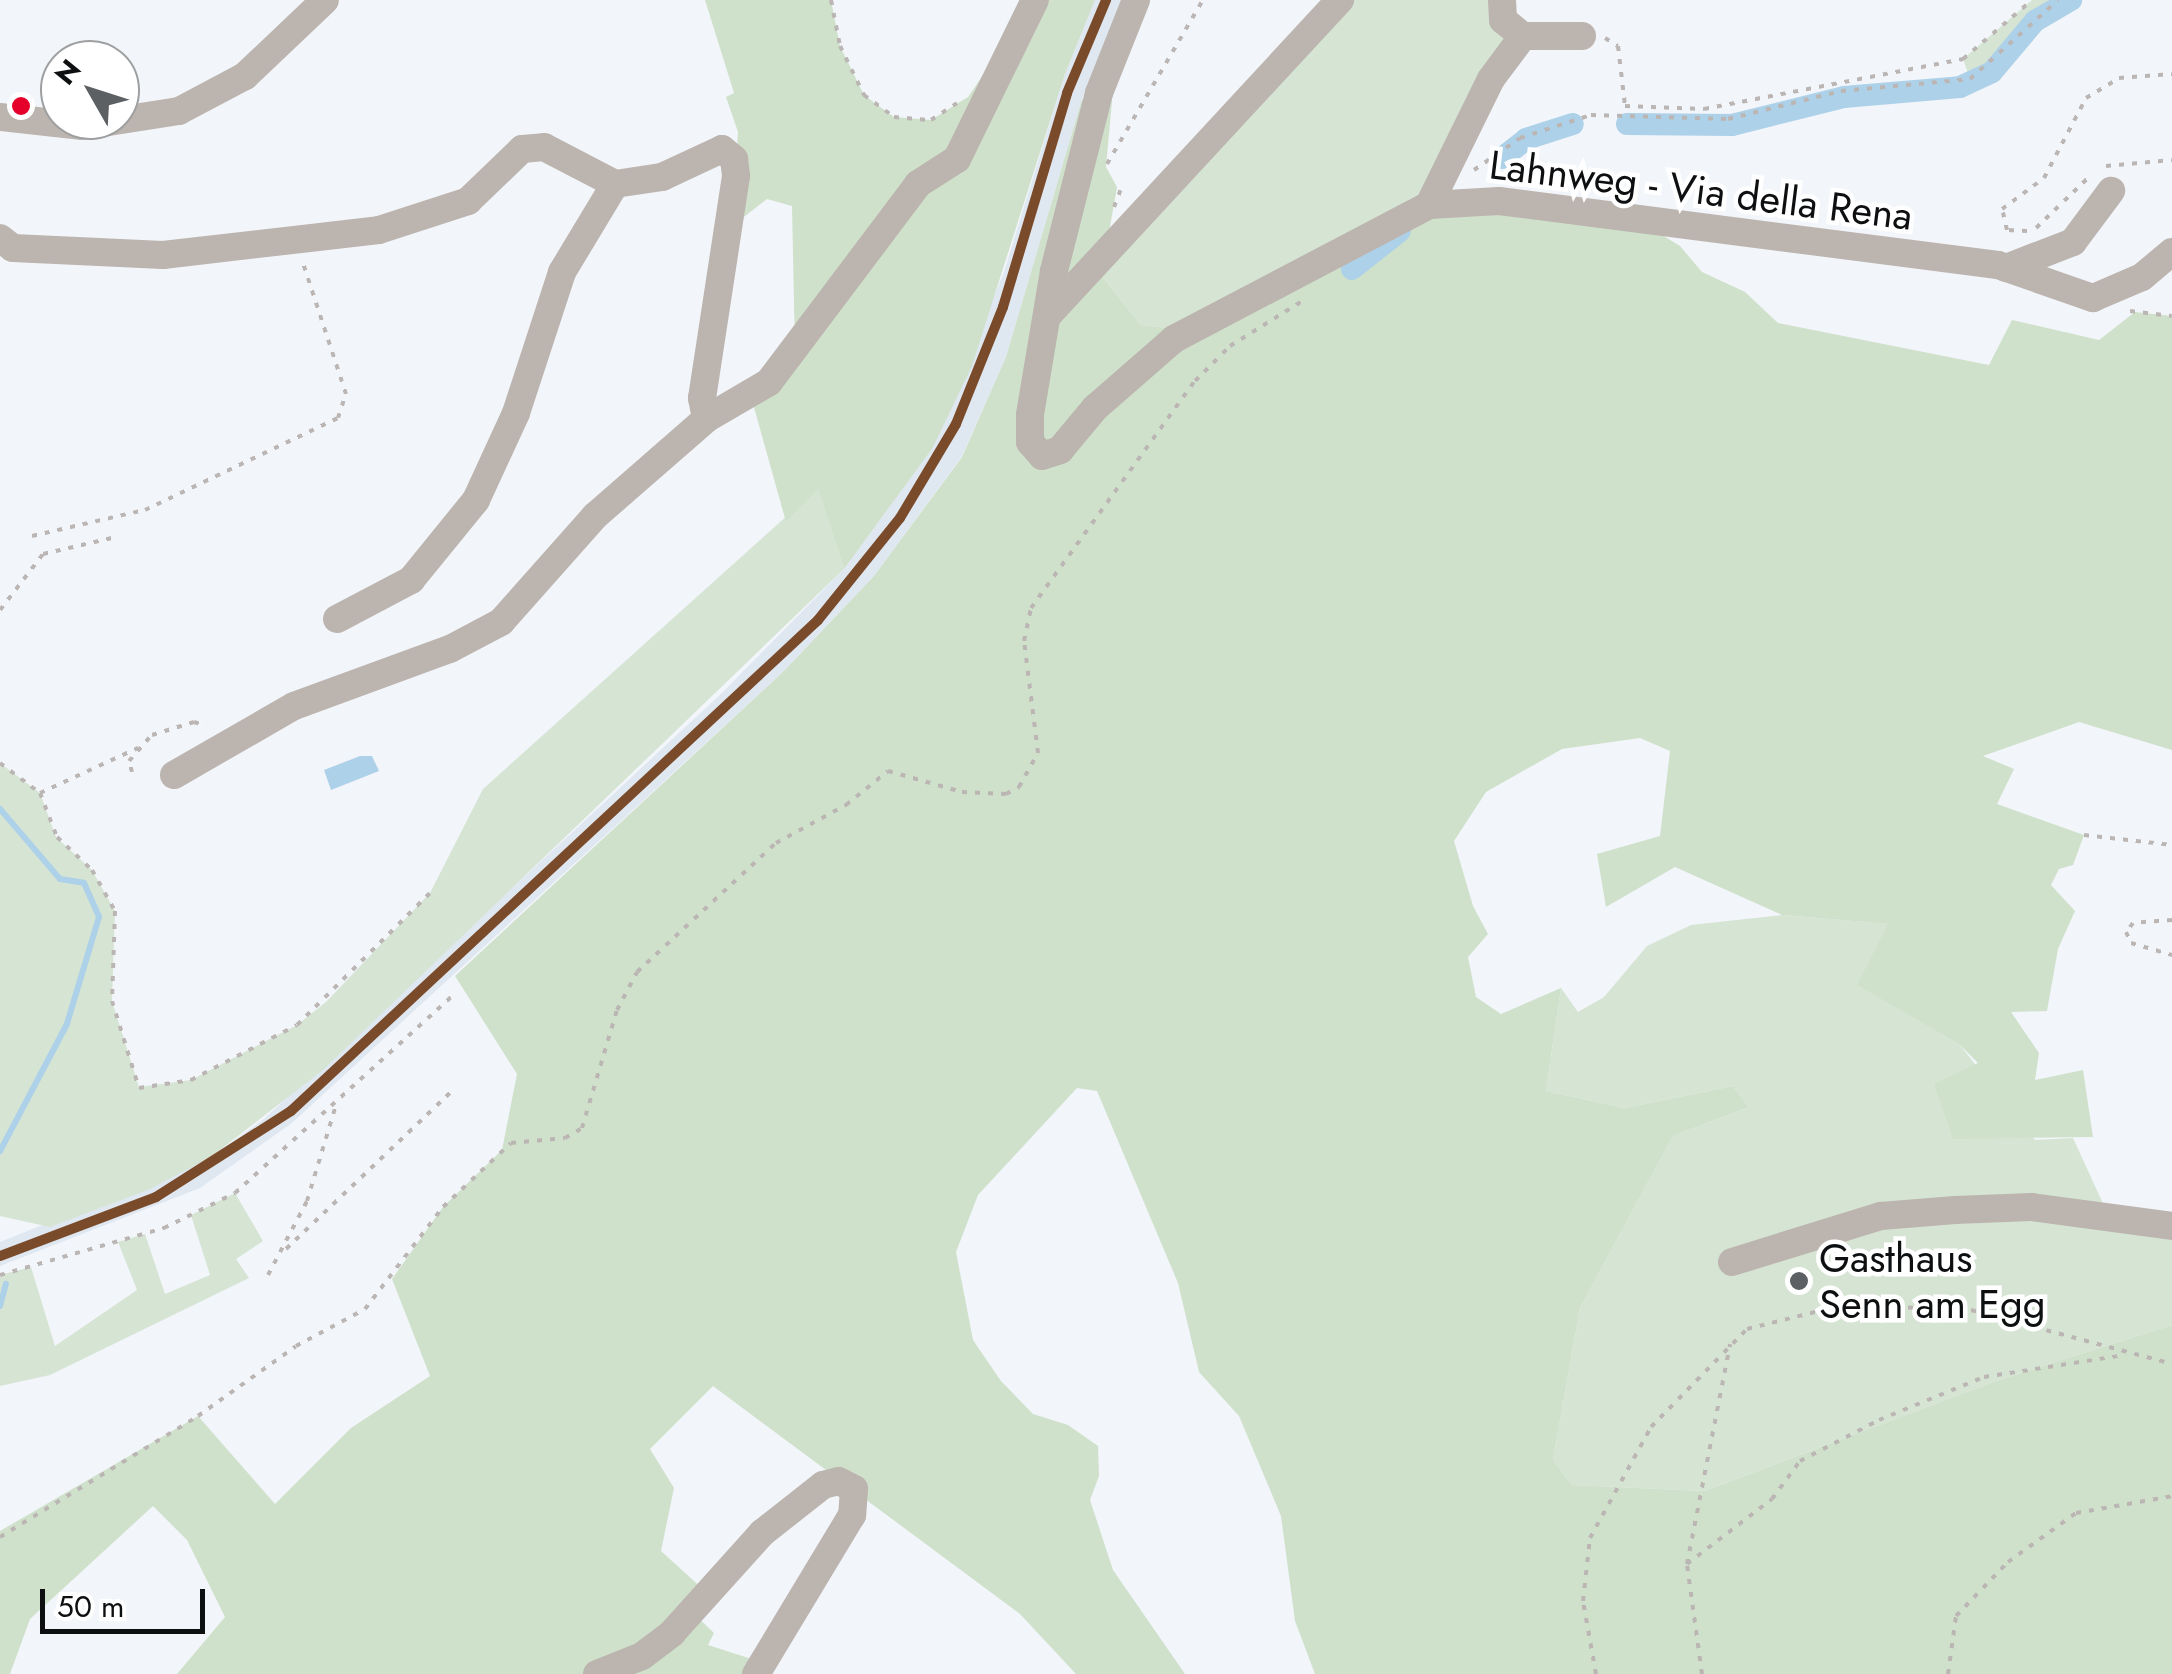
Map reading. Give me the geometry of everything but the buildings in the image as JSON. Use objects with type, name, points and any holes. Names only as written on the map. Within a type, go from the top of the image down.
[{"type":"street","points":[[0,117],[83,126],[179,111],[246,76],[325,0]]},
{"type":"street","points":[[174,775],[294,706],[450,649],[501,622],[595,516],[706,419],[769,382],[918,184],[958,160],[1036,0]]},
{"type":"street","points":[[1136,0],[1099,93],[1054,271],[1050,314],[1030,416],[1030,442],[1042,456],[1060,450],[1095,408],[1174,339],[1430,205]]},
{"type":"street","points":[[1050,314],[1340,0]]},
{"type":"street","points":[[1502,0],[1503,20],[1522,36],[1582,36]]},
{"type":"street","name":"Lahnweg - Via della Rena","points":[[1522,36],[1491,78],[1430,205],[1499,202],[1613,214],[2006,268],[2093,298],[2142,277],[2172,252]]},
{"type":"street","points":[[0,238],[13,248],[163,255],[296,240],[436,216],[479,193],[522,149],[544,147],[615,184],[662,176],[711,150],[722,149],[734,160],[730,241],[702,398],[706,419]]},
{"type":"street","points":[[337,620],[411,580],[476,500],[516,414],[562,272],[615,184]]},
{"type":"street","points":[[2006,268],[2059,252],[2117,200]]},
{"type":"street","points":[[1732,1262],[1881,1216],[2032,1207],[2172,1226]]},
{"type":"street","points":[[597,1674],[642,1656],[672,1632],[762,1534],[824,1485],[839,1481],[854,1489],[852,1515],[756,1674]]},
{"type":"path","points":[[831,0],[840,46],[864,95],[894,118],[931,120],[968,97]]},
{"type":"path","points":[[1109,134],[1106,166],[1203,0]]},
{"type":"path","points":[[1582,36],[1618,46],[1625,106],[1704,109],[1962,59],[2032,0]]},
{"type":"path","points":[[1470,173],[1520,138],[1591,116],[1728,120],[1842,92],[1970,79],[2058,0]]},
{"type":"path","points":[[2172,74],[2142,72],[2100,86],[2086,98],[2044,178],[1998,216],[2008,230],[2030,231],[2110,164],[2172,160]]},
{"type":"path","points":[[32,536],[145,510],[338,418],[346,394],[296,240]]},
{"type":"path","points":[[0,1537],[198,1416],[296,1346],[365,1309],[444,1207],[511,1143],[565,1138],[582,1128],[617,1010],[637,972],[776,843],[846,805],[888,771],[988,795],[1006,794],[1028,777],[1038,753],[1024,641],[1042,591],[1195,381],[1230,346],[1313,293]]},
{"type":"path","points":[[0,610],[43,554],[116,537]]},
{"type":"path","points":[[40,793],[138,748],[168,727],[194,722],[231,742]]},
{"type":"path","points":[[132,772],[138,748]]},
{"type":"path","points":[[0,763],[40,793],[56,837],[92,870],[115,911],[112,1000],[140,1088],[191,1080],[298,1026],[430,893]]},
{"type":"path","points":[[2084,834],[2172,846]]},
{"type":"path","points":[[2172,920],[2133,923],[2126,932],[2131,943],[2172,955]]},
{"type":"path","points":[[0,1275],[164,1228],[235,1193],[453,996]]},
{"type":"path","points":[[268,1275],[286,1249],[451,1092]]},
{"type":"path","points":[[286,1249],[336,1105]]},
{"type":"path","points":[[1596,1674],[1583,1601],[1590,1538],[1651,1427],[1730,1342],[1747,1329],[1843,1304],[1971,1310],[2172,1364]]},
{"type":"path","points":[[1702,1674],[1688,1564],[1730,1342]]},
{"type":"path","points":[[1688,1564],[1772,1499],[1800,1461],[1879,1420],[1984,1377],[2129,1355]]},
{"type":"path","points":[[1948,1674],[1956,1616],[2008,1562],[2076,1513],[2172,1496]]},
{"type":"shaded area","points":[[1095,0],[1123,0],[1082,99],[1006,357],[962,456],[874,576],[784,671],[292,1123],[200,1188],[0,1266],[0,1242],[211,1157],[264,1119],[722,693],[844,569],[932,449],[1004,272],[1065,74]]},
{"type":"green space","points":[[705,0],[831,0],[840,46],[864,95],[894,117],[931,120],[968,97],[1035,0],[1095,0],[1065,74],[972,366],[932,449],[844,569],[818,489],[786,522],[750,393],[795,353],[792,206],[767,199],[731,227],[738,132],[726,97],[734,93]]},
{"type":"green space","points":[[1341,0],[1497,0],[1512,42],[1429,205],[1194,331],[1141,325],[1094,266]]},
{"type":"green space","points":[[2032,0],[2058,0],[1970,79],[1963,59]]},
{"type":"green space","points":[[1082,99],[1112,101],[1106,167],[1117,187],[1105,255],[1094,266],[1141,325],[1194,331],[1429,205],[1623,211],[1680,246],[1702,272],[1745,292],[1778,323],[1989,365],[2012,320],[2099,340],[2135,312],[2172,316],[2172,750],[2079,722],[1983,756],[2014,769],[1997,804],[2084,835],[2073,865],[2059,869],[2051,885],[2075,911],[2058,949],[2047,1011],[2011,1012],[2039,1053],[2035,1080],[2083,1070],[2093,1137],[1953,1139],[1934,1084],[1978,1063],[1960,1045],[1857,985],[1888,924],[1782,915],[1675,867],[1606,907],[1597,854],[1660,836],[1670,751],[1640,738],[1562,749],[1486,792],[1454,841],[1473,906],[1488,934],[1468,957],[1476,997],[1501,1014],[1561,988],[1546,1091],[1625,1108],[1733,1086],[1749,1107],[1673,1136],[1580,1308],[1553,1460],[1572,1485],[1705,1491],[1993,1382],[2172,1325],[2172,1674],[1315,1674],[1295,1621],[1281,1516],[1239,1416],[1199,1372],[1178,1283],[1097,1091],[1077,1088],[978,1195],[956,1252],[973,1340],[1001,1381],[1033,1414],[1068,1425],[1098,1446],[1099,1476],[1090,1500],[1113,1570],[1185,1674],[1076,1674],[1020,1614],[713,1386],[650,1449],[674,1488],[661,1551],[705,1591],[690,1610],[714,1633],[708,1645],[764,1663],[755,1674],[177,1674],[225,1617],[187,1540],[153,1506],[30,1619],[10,1674],[0,1674],[0,1531],[198,1416],[275,1504],[351,1428],[430,1376],[392,1279],[443,1207],[502,1150],[517,1074],[455,976],[784,671],[874,576],[962,457],[1006,357]]},
{"type":"green space","points":[[818,488],[844,569],[323,1070],[211,1157],[150,1189],[50,1227],[0,1216],[0,763],[40,793],[56,837],[92,870],[115,911],[112,1001],[139,1087],[191,1080],[297,1025],[326,1002],[430,893],[483,789]]},
{"type":"green space","points":[[1782,915],[1889,924],[1858,985],[1960,1045],[2035,1140],[2073,1138],[2111,1221],[2172,1230],[2172,1325],[1993,1382],[1705,1491],[1572,1485],[1553,1460],[1580,1308],[1673,1136],[1749,1107],[1733,1086],[1625,1108],[1546,1091],[1561,988],[1578,1012],[1604,997],[1647,946],[1691,925]]},
{"type":"green space","points":[[235,1193],[263,1241],[236,1259],[249,1278],[50,1375],[0,1386],[0,1275],[31,1267],[55,1346],[137,1290],[118,1242],[145,1234],[165,1294],[210,1275],[191,1215]]},
{"type":"water","points":[[360,756],[372,756],[379,771],[331,790],[324,770]]},
{"type":"waterway","points":[[1627,124],[1732,125],[1844,97],[1960,87],[1992,72],[2035,21],[2071,0]]},
{"type":"waterway","points":[[1502,158],[1526,139],[1573,124]]},
{"type":"waterway","points":[[1352,269],[1400,231]]},
{"type":"waterway","points":[[0,809],[60,879],[84,883],[99,917],[67,1024],[0,1151]]},
{"type":"waterway","points":[[0,1306],[6,1284]]},
{"type":"transit line","points":[[0,1256],[156,1197],[291,1111],[818,620],[900,518],[956,424],[1003,307],[1067,93],[1106,0]]},
{"type":"place","name":"Gasthaus Senn am Egg","points":[[1799,1281]]}]
